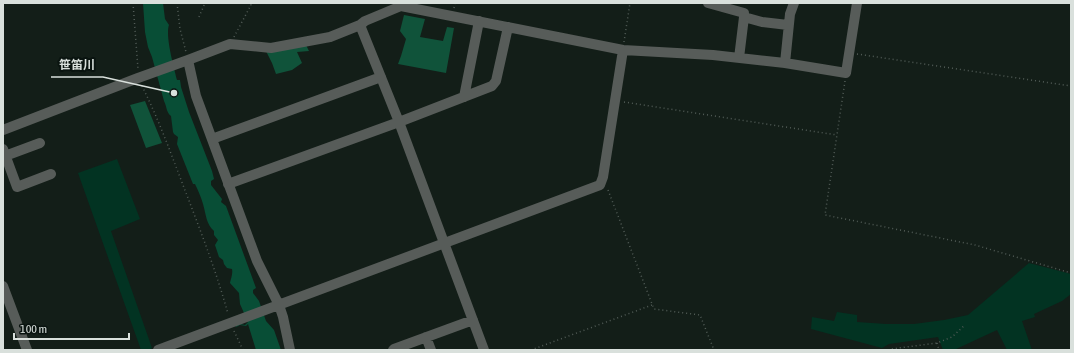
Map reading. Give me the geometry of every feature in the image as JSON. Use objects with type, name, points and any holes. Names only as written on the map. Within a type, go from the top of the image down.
[{"type":"street","points":[[708,3],[744,13],[739,58]]},
{"type":"street","points":[[785,63],[788,25],[794,3]]},
{"type":"street","points":[[3,130],[230,44],[271,48],[330,37],[401,6],[623,50],[713,55],[785,63],[846,73],[857,3]]},
{"type":"street","points":[[744,17],[762,22],[788,25]]},
{"type":"street","points":[[464,97],[479,21]]},
{"type":"street","points":[[360,25],[399,122],[484,350]]},
{"type":"street","points":[[228,184],[399,122],[492,86],[496,81],[508,26]]},
{"type":"street","points":[[158,350],[600,185],[603,177],[623,50]]},
{"type":"street","points":[[188,60],[196,96],[257,261],[283,317],[290,350]]},
{"type":"street","points":[[212,139],[381,77]]},
{"type":"street","points":[[40,143],[5,156],[17,187],[51,174]]},
{"type":"street","points":[[3,286],[27,350]]},
{"type":"street","points":[[393,350],[473,320]]},
{"type":"street","points":[[426,337],[431,350]]},
{"type":"path","points":[[133,3],[140,77],[195,216],[219,282],[231,323],[243,350]]},
{"type":"path","points":[[177,3],[180,29],[188,60]]},
{"type":"path","points":[[199,16],[205,3]]},
{"type":"path","points":[[230,44],[252,4],[247,3]]},
{"type":"path","points":[[623,50],[630,3]]},
{"type":"path","points":[[850,53],[1071,86]]},
{"type":"path","points":[[846,73],[825,215],[975,245],[1071,273]]},
{"type":"path","points":[[615,101],[837,135]]},
{"type":"path","points":[[603,177],[654,309],[700,315],[714,350]]},
{"type":"path","points":[[531,350],[652,305]]},
{"type":"path","points":[[888,350],[937,343],[952,337],[965,325]]},
{"type":"path","points":[[937,343],[939,350]]},
{"type":"shaded area","points":[[143,3],[163,3],[165,19],[169,25],[169,44],[177,80],[180,80],[189,112],[212,171],[214,179],[211,181],[211,185],[222,199],[221,202],[226,206],[256,288],[253,290],[253,293],[259,301],[266,321],[274,330],[281,350],[256,350],[248,324],[246,326],[240,325],[236,327],[235,325],[240,324],[245,325],[248,322],[240,304],[239,293],[230,283],[232,269],[227,268],[223,260],[219,257],[215,245],[218,240],[208,222],[203,204],[195,184],[193,184],[177,144],[178,137],[173,132],[171,116],[167,111],[148,47],[145,32]]},
{"type":"shaded area","points":[[404,15],[425,19],[420,37],[443,41],[447,27],[454,28],[446,73],[398,64],[406,39],[400,31]]},
{"type":"shaded area","points":[[306,45],[309,51],[297,52],[302,63],[292,70],[276,74],[265,49]]},
{"type":"shaded area","points":[[145,101],[162,143],[146,148],[130,105]]},
{"type":"shaded area","points":[[117,159],[140,219],[111,231],[152,348],[149,350],[141,350],[78,173]]},
{"type":"shaded area","points":[[1029,263],[1071,274],[1071,294],[1062,301],[1034,314],[1035,317],[1022,321],[1032,350],[1007,350],[997,330],[954,350],[943,350],[938,337],[889,344],[882,348],[811,329],[812,317],[834,321],[837,312],[857,315],[857,322],[886,324],[914,324],[968,315]]},
{"type":"place","name":"笹笛川","points":[[174,93]]}]
